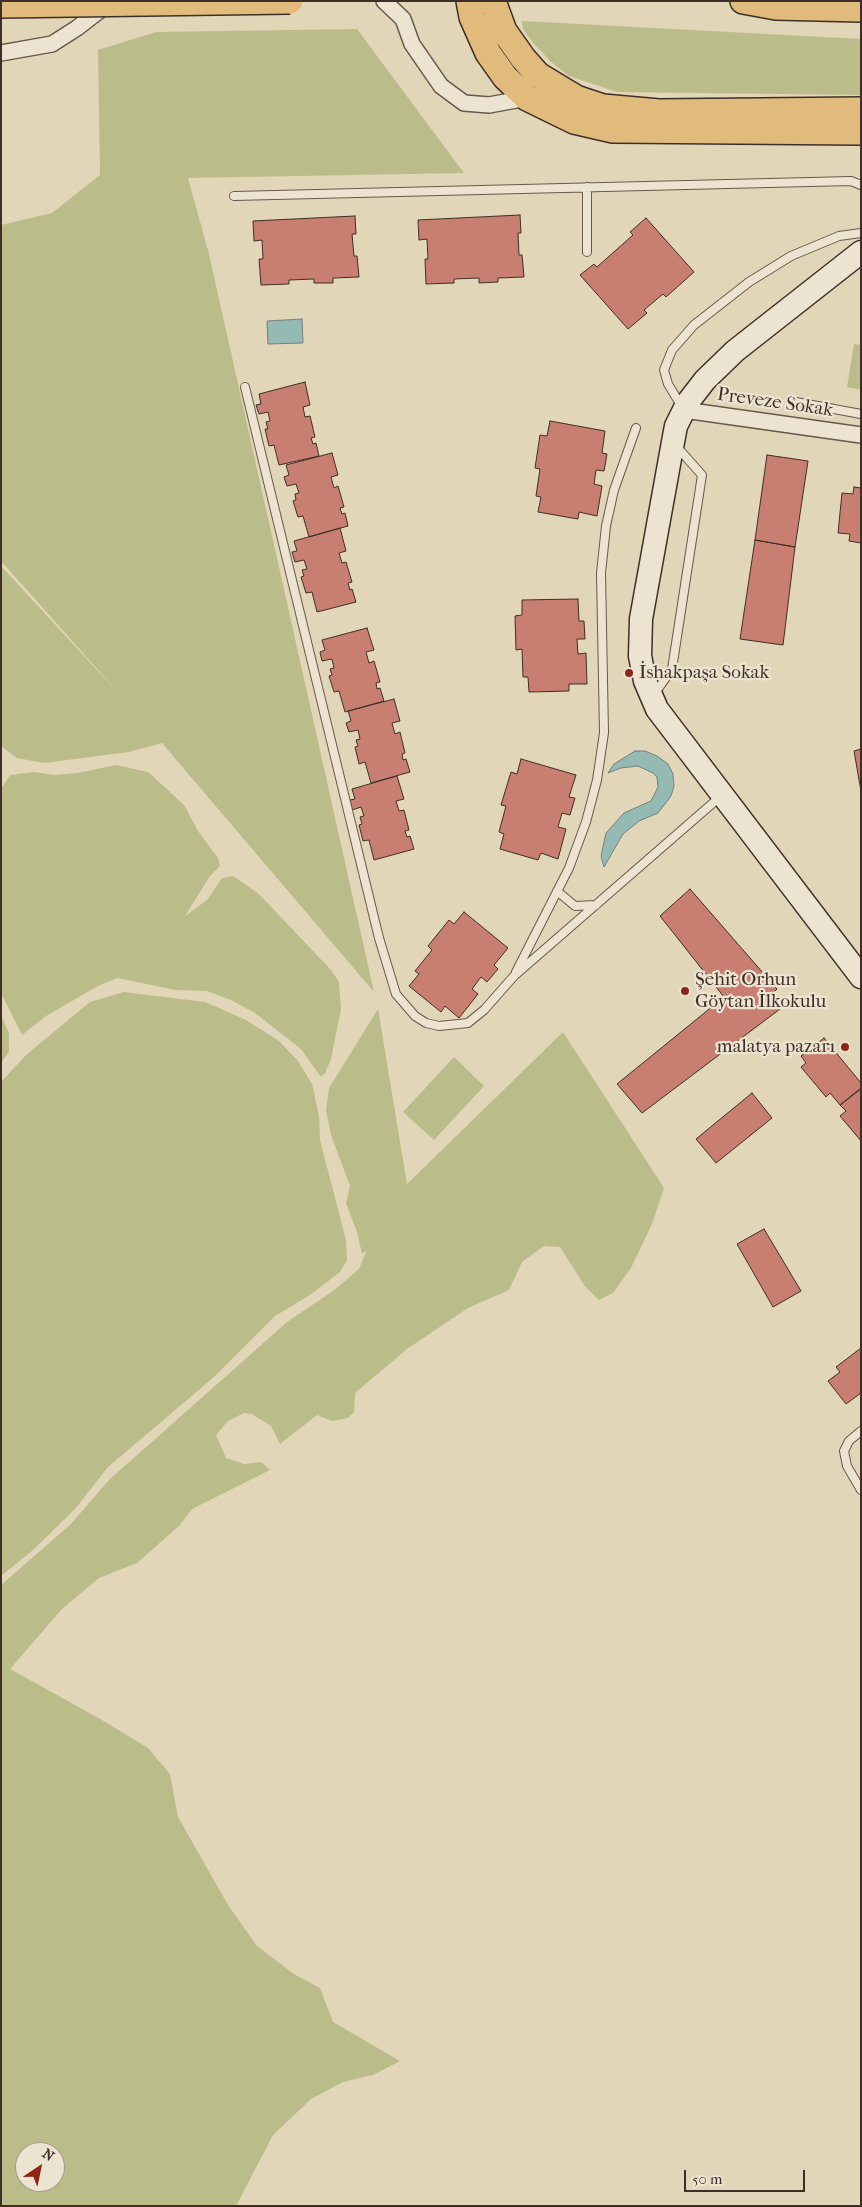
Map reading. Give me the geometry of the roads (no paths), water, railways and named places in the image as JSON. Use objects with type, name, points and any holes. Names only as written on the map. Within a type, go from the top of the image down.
[{"type":"main road","points":[[1,5],[290,1]]},
{"type":"main road","points":[[469,1],[472,16],[488,53],[505,77],[527,98],[574,121],[613,130],[861,132]]},
{"type":"main road","points":[[493,1],[504,31],[538,75],[576,98],[603,107],[659,112],[861,110]]},
{"type":"main road","points":[[743,1],[776,6],[861,9]]},
{"type":"street","points":[[1,52],[52,44],[77,28],[111,1]]},
{"type":"street","points":[[384,1],[403,19],[412,44],[441,86],[464,104],[489,105],[527,98]]},
{"type":"street","points":[[861,252],[734,351],[705,380],[684,410],[676,426],[641,619],[640,656],[645,682],[657,709],[861,977]]},
{"type":"street","name":"Preveze Sokak","points":[[684,410],[861,435]]},
{"type":"lane","points":[[234,196],[851,181],[861,184]]},
{"type":"lane","points":[[587,187],[587,252]]},
{"type":"lane","points":[[684,410],[668,384],[664,370],[672,350],[694,325],[749,282],[791,256],[839,236],[861,233]]},
{"type":"lane","points":[[245,387],[379,938],[396,994],[415,1016],[426,1023],[439,1026],[468,1023],[484,1010],[514,976],[722,795]]},
{"type":"lane","points":[[796,402],[861,414]]},
{"type":"lane","points":[[514,976],[569,868],[586,822],[597,780],[604,733],[601,573],[606,526],[614,490],[636,428]]},
{"type":"lane","points":[[652,697],[672,669],[702,475],[673,442]]},
{"type":"lane","points":[[557,891],[575,906],[596,905]]},
{"type":"lane","points":[[861,1431],[848,1441],[844,1451],[846,1466],[861,1490]]},
{"type":"water","points":[[302,319],[303,343],[268,344],[267,321]]},
{"type":"water","points":[[635,751],[645,751],[657,756],[668,764],[673,774],[674,786],[671,796],[658,813],[639,821],[623,834],[604,867],[601,856],[606,833],[624,813],[651,801],[658,787],[657,777],[638,766],[621,768],[608,773],[614,764]]},
{"type":"place","name":"İshakpaşa Sokak","points":[[629,673]]},
{"type":"place","name":"Şehit Orhun Göytan İlkokulu","points":[[685,991]]},
{"type":"place","name":"malatya pazarı","points":[[845,1047]]}]
